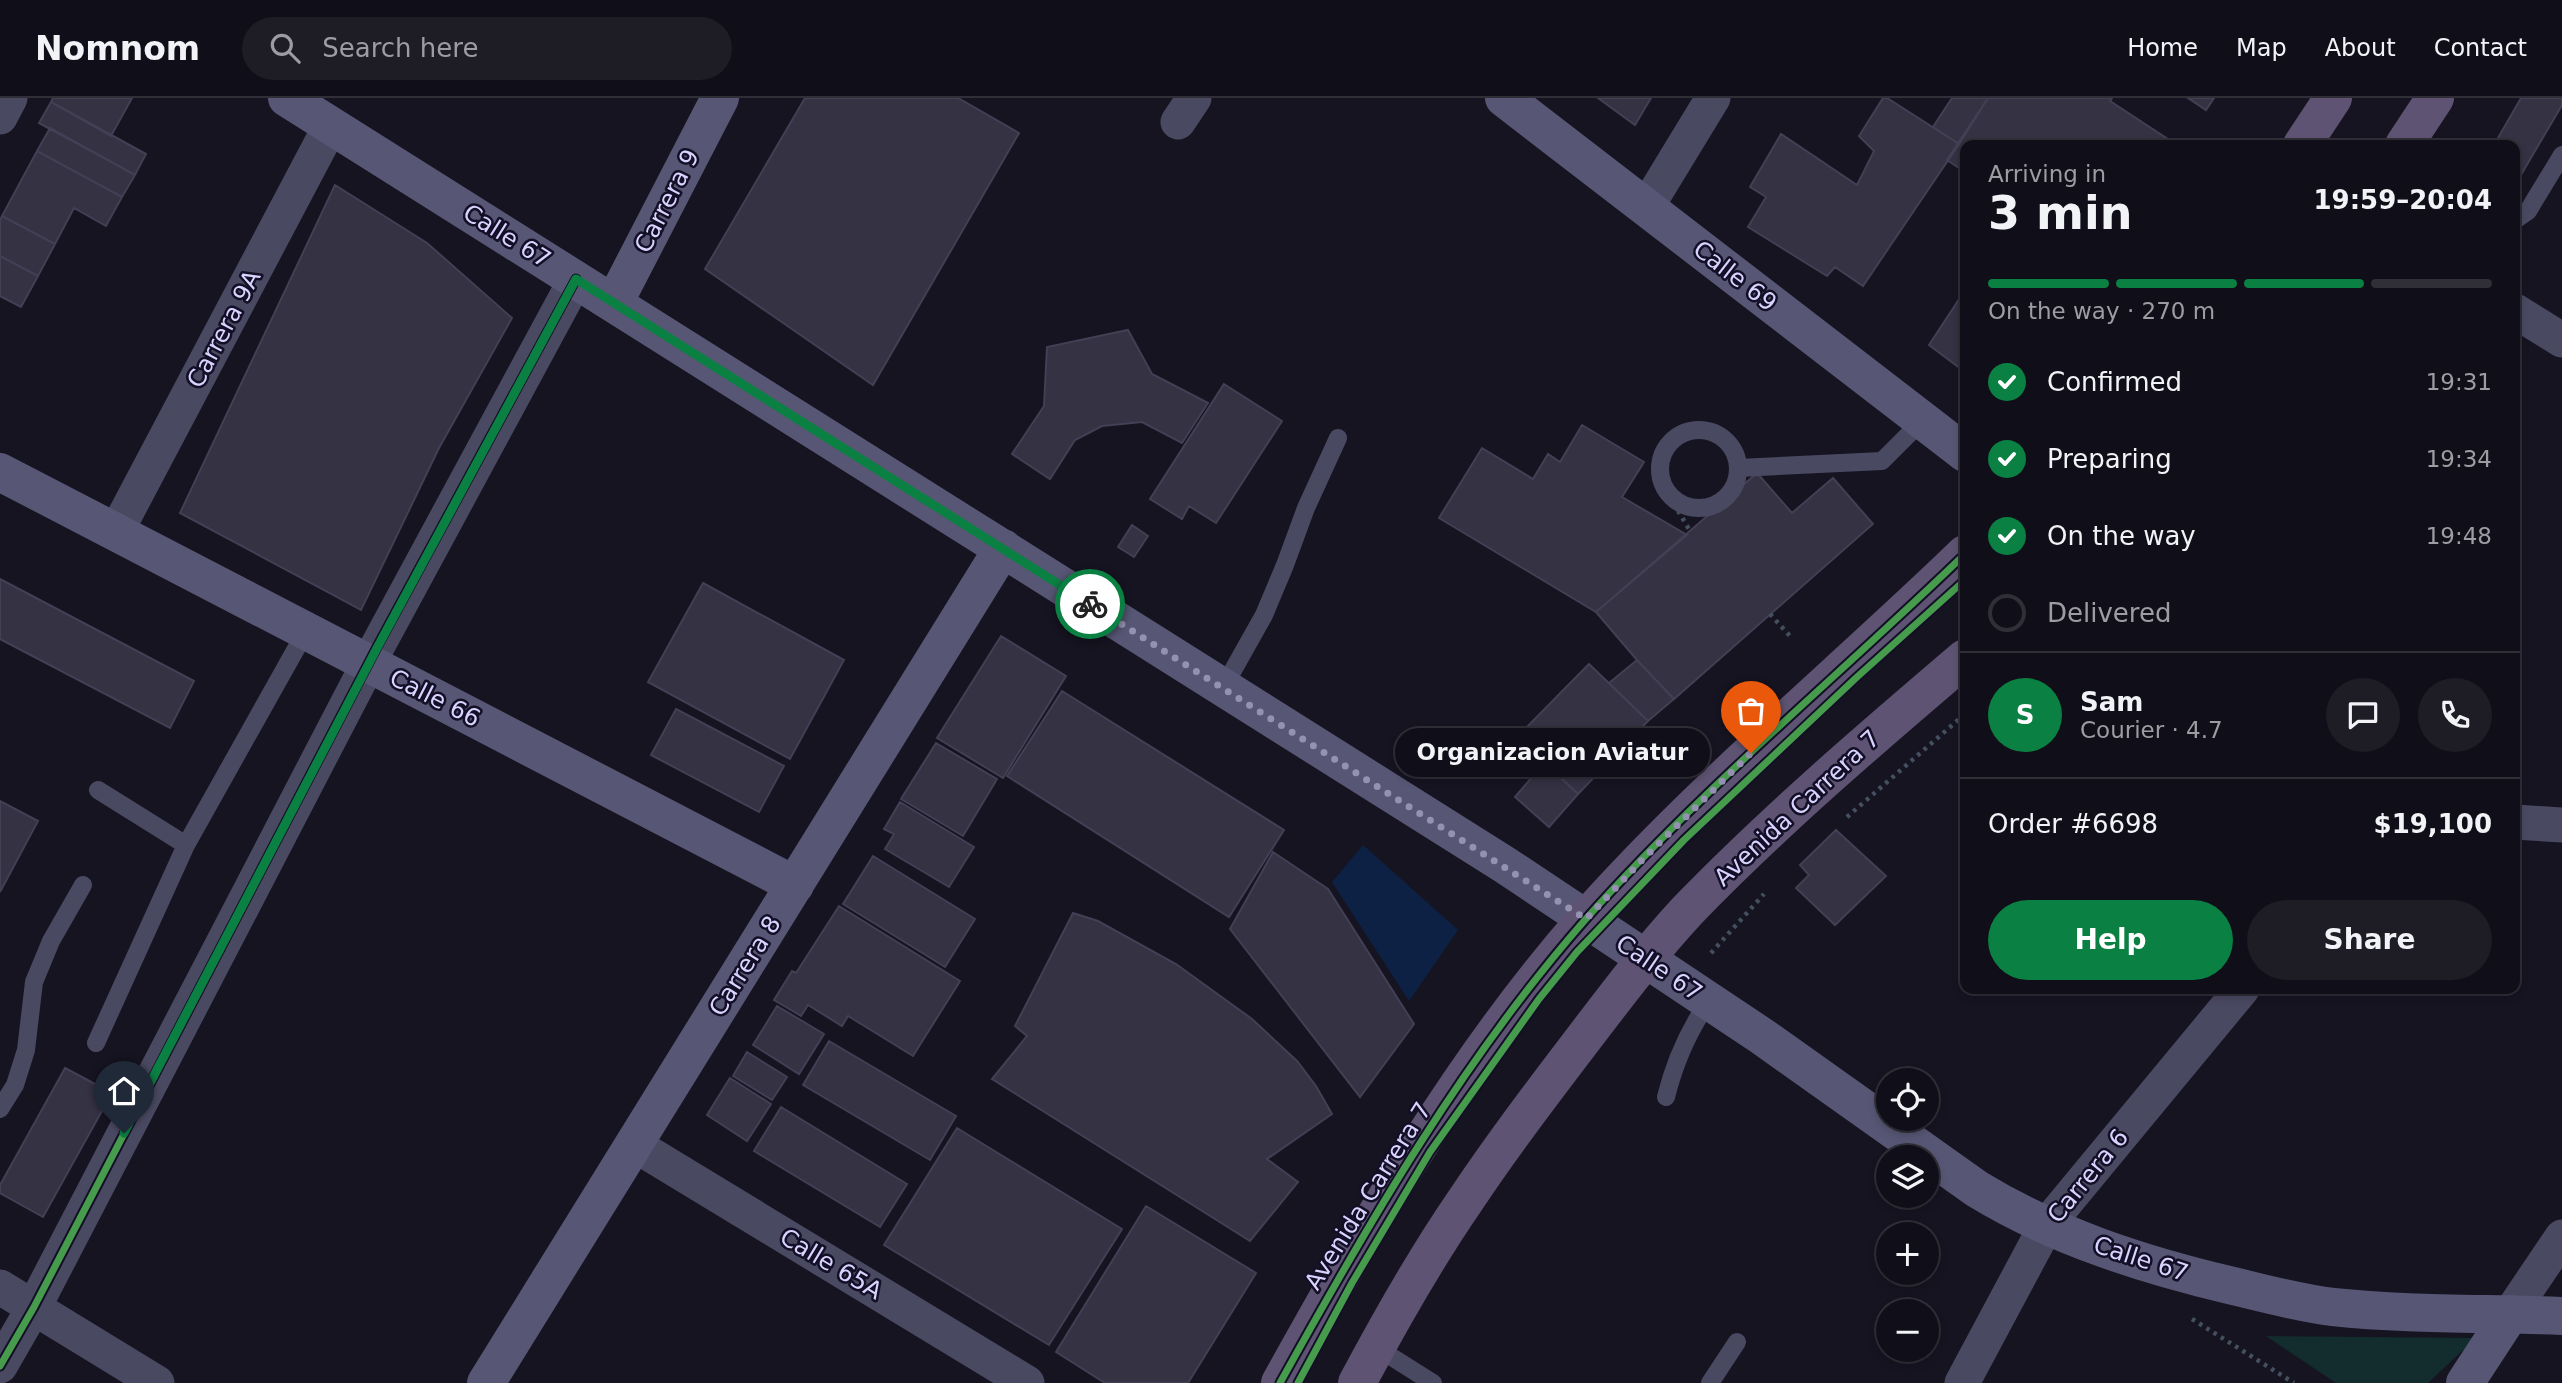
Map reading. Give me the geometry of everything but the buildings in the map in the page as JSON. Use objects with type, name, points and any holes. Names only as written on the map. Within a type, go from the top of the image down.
[{"type":"main road","points":[[2305,140],[2333,98]]},
{"type":"main road","points":[[2407,140],[2435,98]]},
{"type":"main road","name":"Avenida Carrera 7","points":[[1280,1383],[1344,1267],[1415,1151],[1516,1006],[1586,919],[1720,783],[1960,559]]},
{"type":"main road","name":"Avenida Carrera 7","points":[[1356,1383],[1465,1201],[1577,1046],[1646,959],[1685,913],[1722,876],[1852,755],[1960,662]]},
{"type":"street","points":[[0,117],[10,98]]},
{"type":"street","name":"Calle 67","points":[[287,98],[1003,548],[1586,919],[2008,1208],[2046,1226],[2147,1264],[2273,1296],[2332,1307],[2562,1316]]},
{"type":"street","name":"Carrera 9","points":[[614,303],[720,98]]},
{"type":"street","name":"Calle 69","points":[[1504,98],[1960,449]]},
{"type":"street","points":[[1646,208],[1713,98]]},
{"type":"street","name":"Carrera 9A","points":[[116,532],[331,125]]},
{"type":"street","points":[[0,1366],[34,1307],[368,664],[576,279]]},
{"type":"street","points":[[2520,314],[2562,340]]},
{"type":"street","name":"Calle 66","points":[[0,472],[795,886]]},
{"type":"street","name":"Carrera 8","points":[[486,1383],[1003,548]]},
{"type":"street","points":[[2520,822],[2562,825]]},
{"type":"street","name":"Carrera 6","points":[[1962,1383],[2046,1226],[2238,994]]},
{"type":"street","name":"Calle 65A","points":[[635,1146],[1027,1383]]},
{"type":"street","points":[[2465,1383],[2562,1237]]},
{"type":"street","points":[[0,1287],[157,1383]]},
{"type":"lane","points":[[2520,217],[2528,211],[2562,155]]},
{"type":"lane","points":[[1738,468],[1882,461],[1923,420]]},
{"type":"lane","points":[[1694,430],[1720,436],[1736,455],[1738,468],[1737,481],[1722,501],[1710,507],[1697,508],[1684,506],[1673,499],[1665,489],[1660,464],[1672,441],[1694,430]]},
{"type":"lane","points":[[1223,688],[1264,615],[1286,565],[1306,508],[1338,439]]},
{"type":"lane","points":[[96,1043],[186,845],[306,631]]},
{"type":"lane","points":[[98,790],[186,845]]},
{"type":"lane","points":[[0,1109],[15,1085],[26,1050],[34,982],[51,941],[83,885]]},
{"type":"lane","points":[[1667,1097],[1674,1067],[1692,1026],[1709,1001]]},
{"type":"lane","points":[[1710,1383],[1737,1342]]},
{"type":"lane","points":[[1376,1347],[1433,1383]]},
{"type":"path","points":[[1665,489],[1690,531]]},
{"type":"path","points":[[1770,614],[1790,636]]},
{"type":"path","points":[[1837,825],[1960,718]]},
{"type":"path","points":[[1711,953],[1769,889]]},
{"type":"path","points":[[2190,1317],[2294,1383]]},
{"type":"green space","points":[[2266,1336],[2476,1338],[2428,1383],[2336,1383]]},
{"type":"water","points":[[1363,845],[1458,930],[1409,1001],[1332,882]]},
{"type":"cycle path","points":[[0,1366],[34,1307],[377,647],[576,279]]},
{"type":"cycle path","points":[[1280,1383],[1348,1262],[1420,1143],[1498,1028],[1541,973],[1585,920],[1676,824],[1960,559]]},
{"type":"cycle path","points":[[1298,1383],[1352,1283],[1430,1152],[1539,999],[1577,952],[1684,840],[1960,584]]},
{"type":"way so far","points":[[1090,604],[1505,865],[1586,919],[1751,753]]},
{"type":"place","name":"Organizacion Aviatur","points":[[1751,753]]},
{"type":"route","points":[[124,1133],[377,648],[576,279],[1090,604]]}]
